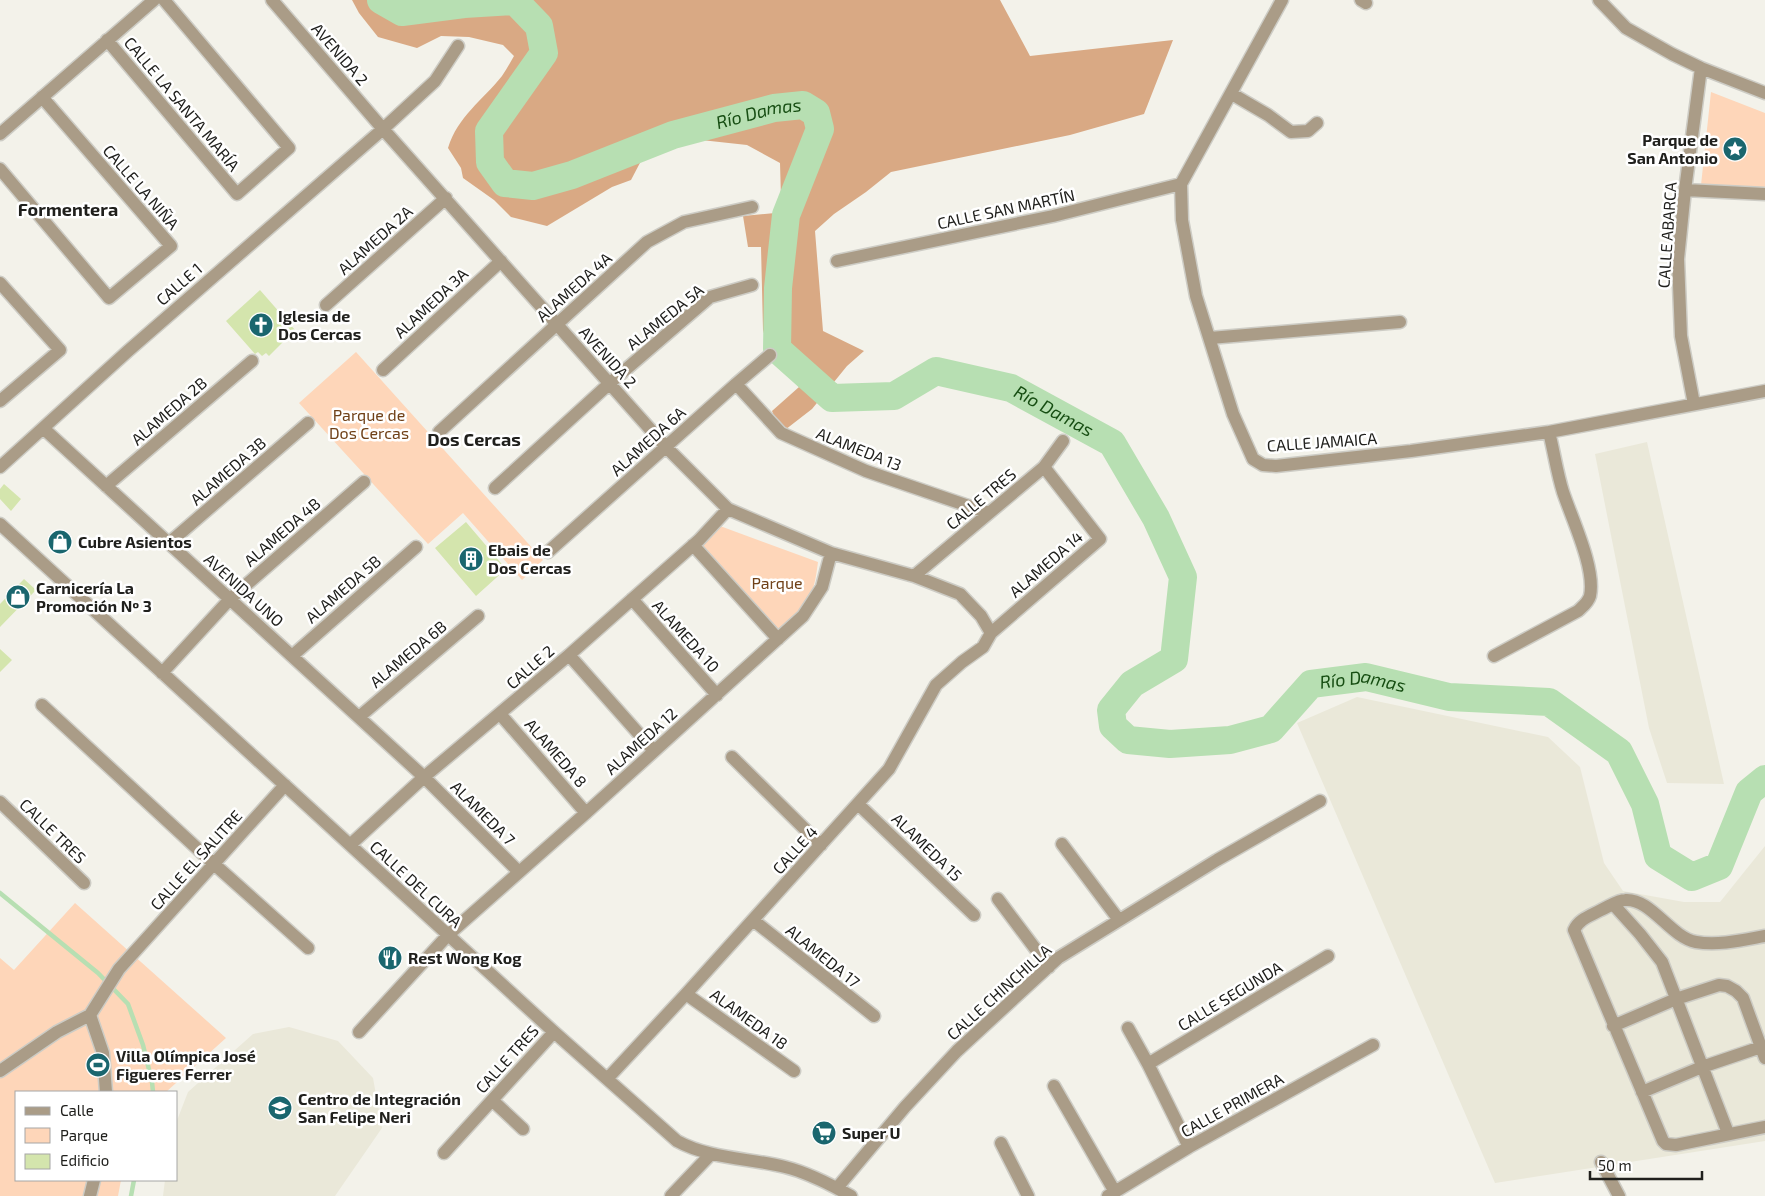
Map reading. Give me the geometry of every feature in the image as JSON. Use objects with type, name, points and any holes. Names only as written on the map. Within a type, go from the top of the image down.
[{"type":"street","points":[[0,134],[154,0]]},
{"type":"street","name":"CALLE LA SANTA MARÍA","points":[[107,40],[237,194],[290,148],[164,0]]},
{"type":"street","name":"AVENIDA 2","points":[[272,0],[383,129],[666,446],[728,508],[832,553],[914,576],[960,594],[981,616],[991,633]]},
{"type":"street","points":[[1181,184],[1282,0]]},
{"type":"street","points":[[1599,0],[1626,28],[1672,54],[1701,68],[1765,93]]},
{"type":"street","name":"CALLE 1","points":[[0,467],[215,274],[383,129],[435,81],[458,46]]},
{"type":"street","name":"CALLE ABARCA","points":[[1694,404],[1681,336],[1678,259],[1701,68]]},
{"type":"street","points":[[1232,94],[1268,115],[1291,132],[1308,131],[1317,123]]},
{"type":"street","name":"CALLE LA NIÑA","points":[[0,169],[110,298],[171,246],[42,97]]},
{"type":"street","name":"CALLE SAN MARTÍN","points":[[837,261],[1044,218],[1181,184]]},
{"type":"street","name":"CALLE JAMAICA","points":[[1181,184],[1182,220],[1196,296],[1233,414],[1253,459],[1263,465],[1276,466],[1411,451],[1549,432],[1765,391]]},
{"type":"street","points":[[1685,190],[1765,194]]},
{"type":"street","name":"ALAMEDA 2A","points":[[326,306],[446,198]]},
{"type":"street","name":"ALAMEDA 4A","points":[[439,432],[647,242],[684,222],[752,206]]},
{"type":"street","name":"ALAMEDA 3A","points":[[383,370],[501,261]]},
{"type":"street","points":[[0,283],[60,350],[0,401]]},
{"type":"street","name":"ALAMEDA 5A","points":[[496,488],[610,383],[710,297],[752,285]]},
{"type":"street","points":[[1210,338],[1400,322]]},
{"type":"street","name":"ALAMEDA 6A","points":[[548,552],[770,355]]},
{"type":"street","name":"ALAMEDA 2B","points":[[106,486],[252,361]]},
{"type":"street","name":"ALAMEDA 13","points":[[736,384],[781,433],[866,471],[989,513]]},
{"type":"street","name":"ALAMEDA 3B","points":[[169,543],[308,423]]},
{"type":"street","name":"AVENIDA UNO","points":[[43,428],[424,777]]},
{"type":"street","points":[[1494,656],[1578,611],[1590,598],[1588,567],[1583,546],[1563,490],[1549,432]]},
{"type":"street","name":"CALLE TRES","points":[[914,576],[1044,468],[1063,442]]},
{"type":"street","name":"ALAMEDA 14","points":[[991,633],[1100,539],[1044,468]]},
{"type":"street","name":"ALAMEDA 4B","points":[[162,673],[230,599],[364,482]]},
{"type":"street","name":"CALLE 2","points":[[350,845],[424,777],[568,656],[693,545],[728,508]]},
{"type":"street","name":"CALLE DEL CURA","points":[[0,524],[554,1032],[677,1141],[689,1148],[711,1154],[784,1167],[809,1174],[851,1196]]},
{"type":"street","points":[[693,545],[778,639]]},
{"type":"street","name":"ALAMEDA 5B","points":[[292,656],[416,547]]},
{"type":"street","name":"ALAMEDA 12","points":[[359,1032],[448,935],[803,616],[822,587],[832,553]]},
{"type":"street","name":"ALAMEDA 10","points":[[632,599],[717,695]]},
{"type":"street","name":"ALAMEDA 6B","points":[[359,717],[478,616]]},
{"type":"street","name":"CALLE 4","points":[[607,1079],[890,769],[936,685],[962,662],[983,647],[991,633]]},
{"type":"street","points":[[568,656],[654,751]]},
{"type":"street","points":[[42,704],[214,864],[308,948]]},
{"type":"street","name":"ALAMEDA 8","points":[[500,714],[586,813]]},
{"type":"street","points":[[732,757],[821,844]]},
{"type":"street","name":"ALAMEDA 7","points":[[424,777],[519,872]]},
{"type":"street","name":"CALLE EL SALITRE","points":[[90,1015],[112,978],[130,956],[285,786]]},
{"type":"street","name":"CALLE CHINCHILLA","points":[[836,1188],[905,1107],[957,1052],[1058,958],[1217,860],[1320,801]]},
{"type":"street","name":"CALLE TRES","points":[[0,802],[84,883]]},
{"type":"street","name":"ALAMEDA 15","points":[[858,804],[974,915]]},
{"type":"street","points":[[1062,844],[1119,920]]},
{"type":"street","points":[[998,899],[1049,967]]},
{"type":"street","points":[[1765,936],[1717,943],[1697,942],[1686,939],[1642,904],[1625,900],[1581,920],[1574,930],[1660,1136],[1666,1144],[1676,1145],[1765,1127]]},
{"type":"street","points":[[1613,904],[1662,962],[1728,1133]]},
{"type":"street","name":"ALAMEDA 17","points":[[753,920],[874,1016]]},
{"type":"street","name":"CALLE SEGUNDA","points":[[1148,1064],[1328,956]]},
{"type":"street","points":[[1613,1026],[1676,999],[1719,985],[1727,986],[1743,998],[1763,1053],[1702,1067],[1642,1092]]},
{"type":"street","name":"ALAMEDA 18","points":[[686,994],[794,1071]]},
{"type":"street","points":[[0,1071],[57,1032],[90,1015],[102,1053],[106,1091]]},
{"type":"street","points":[[1128,1028],[1189,1147]]},
{"type":"street","name":"CALLE TRES","points":[[444,1153],[554,1032]]},
{"type":"street","name":"CALLE PRIMERA","points":[[1111,1194],[1189,1147],[1373,1045]]},
{"type":"street","points":[[1054,1086],[1111,1194]]},
{"type":"street","points":[[492,1100],[523,1129]]},
{"type":"street","points":[[1001,1143],[1028,1196]]},
{"type":"street","points":[[671,1196],[711,1154]]},
{"type":"street","points":[[1600,1162],[1619,1196]]},
{"type":"street","points":[[90,1196],[94,1181]]},
{"type":"shaded area","points":[[352,0],[1000,0],[1030,56],[1173,40],[1144,114],[1070,135],[891,172],[834,214],[815,231],[823,331],[864,351],[847,366],[812,409],[781,433],[772,411],[799,387],[770,355],[763,330],[761,247],[748,247],[743,216],[775,213],[781,198],[780,163],[747,145],[692,139],[642,159],[631,180],[612,187],[547,226],[511,217],[494,200],[463,178],[461,168],[448,148],[452,137],[464,118],[502,76],[514,56],[503,45],[469,37],[441,36],[417,48],[378,37],[359,13]]},
{"type":"shaded area","points":[[1647,442],[1724,784],[1667,783],[1649,728],[1595,454]]},
{"type":"shaded area","points":[[1357,697],[1548,737],[1580,767],[1604,863],[1623,891],[1684,902],[1720,902],[1765,846],[1765,1141],[1495,1183],[1297,723]]},
{"type":"shaded area","name":"Centro de Integración San Felipe Neri","points":[[289,1027],[338,1041],[373,1078],[382,1128],[335,1196],[163,1196],[165,1181],[178,1181],[178,1118],[188,1092],[253,1034]]},
{"type":"green space","name":"Parque de San Antonio","points":[[1711,92],[1765,113],[1765,188],[1701,185]]},
{"type":"green space","name":"Parque de Dos Cercas","points":[[356,352],[543,560],[522,580],[463,513],[428,544],[299,403]]},
{"type":"green space","name":"Parque","points":[[720,526],[818,562],[814,585],[808,599],[794,617],[778,632],[699,545]]},
{"type":"green space","name":"Villa Olímpica José Figueres Ferrer","points":[[75,903],[226,1038],[167,1091],[15,1091],[15,1181],[121,1181],[118,1196],[0,1196],[0,958],[14,970]]},
{"type":"building","name":"Iglesia de Dos Cercas","points":[[260,290],[295,330],[269,356],[266,353],[262,356],[258,352],[255,354],[226,321]]},
{"type":"building","points":[[4,484],[21,499],[11,511],[0,499],[0,489]]},
{"type":"building","name":"Ebais de Dos Cercas","points":[[466,522],[506,569],[476,596],[435,548]]},
{"type":"building","name":"Cubre Asientos","points":[[63,534],[68,538],[58,549],[53,545]]},
{"type":"building","name":"Carnicería La Promoción Nº 3","points":[[24,579],[36,590],[0,627],[0,604]]},
{"type":"building","points":[[0,649],[12,660],[0,672]]},
{"type":"waterway","name":"Río Damas","points":[[381,0],[402,12],[464,4],[515,1],[539,26],[544,53],[489,131],[490,162],[505,183],[533,186],[572,175],[673,135],[774,108],[803,105],[816,113],[820,129],[786,215],[778,288],[777,349],[832,398],[894,396],[936,371],[1011,388],[1112,443],[1156,518],[1183,577],[1174,659],[1132,684],[1111,710],[1113,726],[1128,740],[1170,744],[1230,740],[1271,729],[1311,684],[1366,677],[1449,697],[1549,702],[1619,752],[1645,804],[1658,856],[1692,877],[1719,866],[1749,792],[1765,779]]},
{"type":"waterway","points":[[0,893],[98,973],[128,1004],[143,1045],[153,1091]]},
{"type":"waterway","points":[[131,1196],[134,1181]]},
{"type":"place","name":"Parque de San Antonio","points":[[1735,149]]},
{"type":"place","name":"Iglesia de Dos Cercas","points":[[261,325]]},
{"type":"place","name":"Cubre Asientos","points":[[60,542]]},
{"type":"place","name":"Ebais de Dos Cercas","points":[[471,559]]},
{"type":"place","name":"Carnicería La Promoción Nº 3","points":[[18,597]]},
{"type":"place","name":"Rest Wong Kog","points":[[390,958]]},
{"type":"place","name":"Villa Olímpica José Figueres Ferrer","points":[[98,1065]]},
{"type":"place","name":"Centro de Integración San Felipe Neri","points":[[280,1108]]},
{"type":"place","name":"Super U","points":[[824,1133]]},
{"type":"district","name":"Formentera","points":[[68,210]]},
{"type":"district","name":"Dos Cercas","points":[[474,440]]}]
